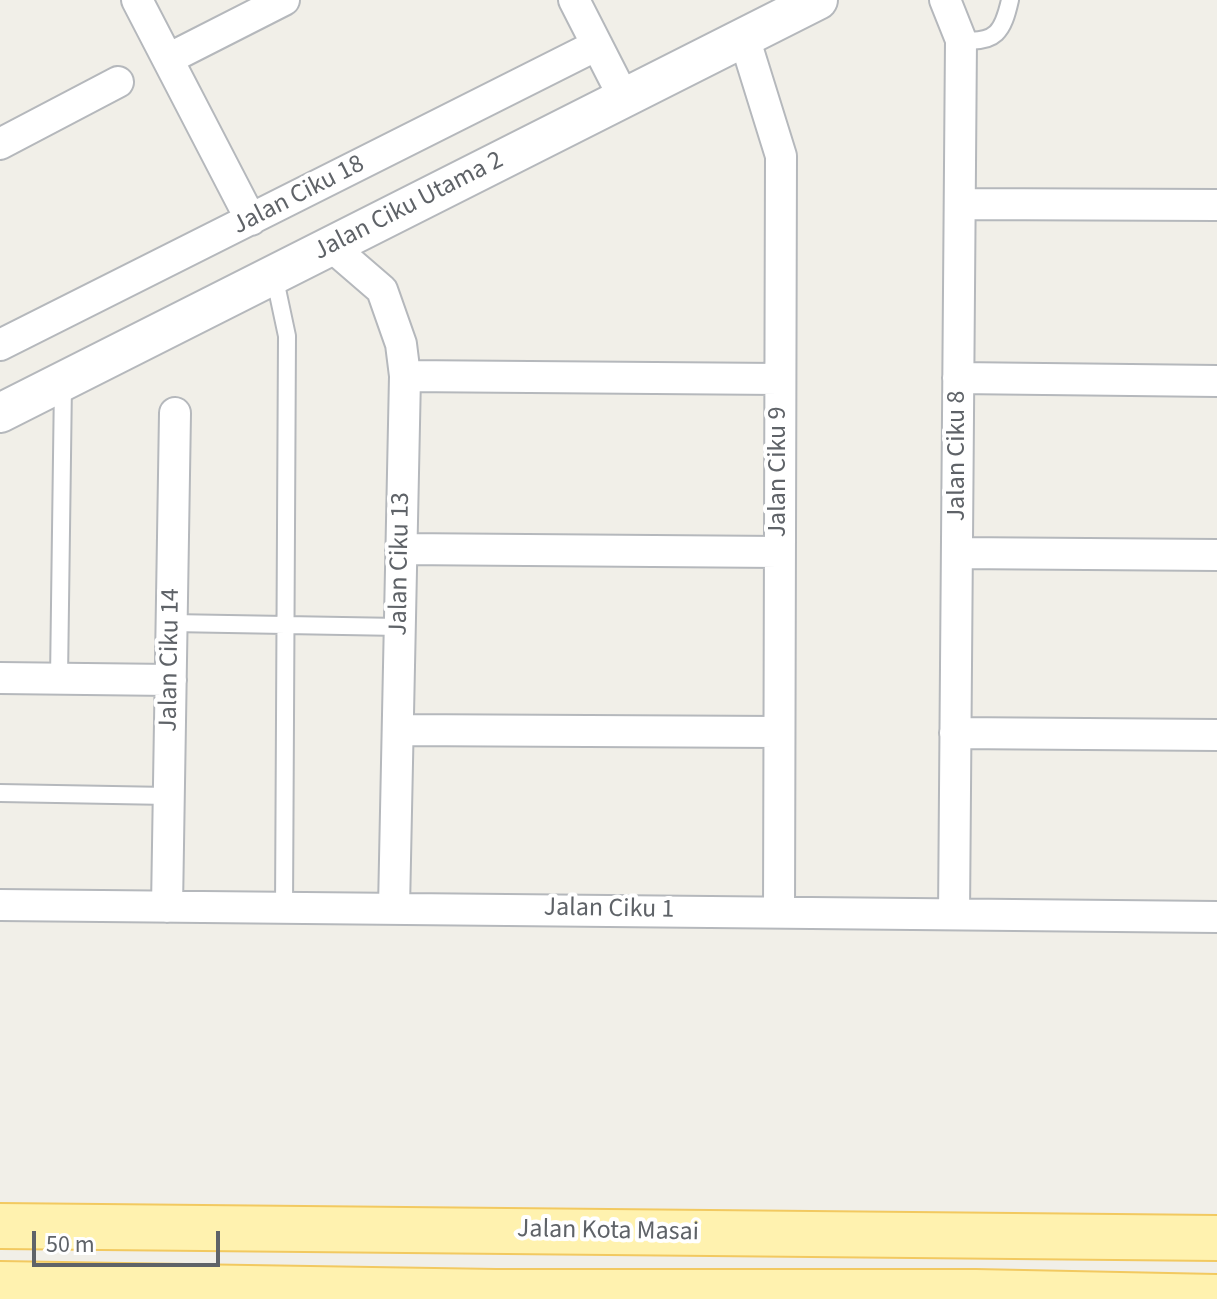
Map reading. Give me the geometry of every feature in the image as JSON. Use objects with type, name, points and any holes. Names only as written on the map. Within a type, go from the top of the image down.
[{"type":"main road","name":"Jalan Kota Masai","points":[[0,1226],[1217,1238]]},
{"type":"main road","points":[[0,1284],[500,1296],[1217,1298],[1211,1273],[1217,1247]]},
{"type":"street","points":[[137,0],[251,220]]},
{"type":"street","points":[[168,59],[284,0]]},
{"type":"street","points":[[574,0],[624,98]]},
{"type":"street","name":"Jalan Ciku Utama 2","points":[[0,413],[818,0]]},
{"type":"street","name":"Jalan Ciku 8","points":[[945,0],[961,40],[954,914]]},
{"type":"street","name":"Jalan Ciku 9","points":[[744,37],[781,151],[777,732],[779,912]]},
{"type":"street","name":"Jalan Ciku 18","points":[[0,345],[597,45]]},
{"type":"street","points":[[0,144],[118,82]]},
{"type":"street","points":[[960,204],[1217,205]]},
{"type":"street","name":"Jalan Ciku 13","points":[[331,246],[382,290],[401,344],[405,376],[394,908]]},
{"type":"street","points":[[405,376],[779,379]]},
{"type":"street","points":[[958,378],[1217,381]]},
{"type":"street","name":"Jalan Ciku 14","points":[[167,907],[175,413]]},
{"type":"street","points":[[401,549],[779,552]]},
{"type":"street","points":[[957,553],[1217,555]]},
{"type":"street","points":[[0,678],[171,680]]},
{"type":"street","points":[[399,730],[777,732]]},
{"type":"street","points":[[955,733],[1217,735]]},
{"type":"street","name":"Jalan Ciku 1","points":[[0,905],[1217,917]]},
{"type":"lane","points":[[961,40],[986,41],[995,38],[1001,31],[1010,0]]},
{"type":"lane","points":[[274,275],[287,336],[284,908]]},
{"type":"lane","points":[[59,678],[63,381]]},
{"type":"lane","points":[[171,623],[400,627]]},
{"type":"lane","points":[[0,793],[169,796]]}]
